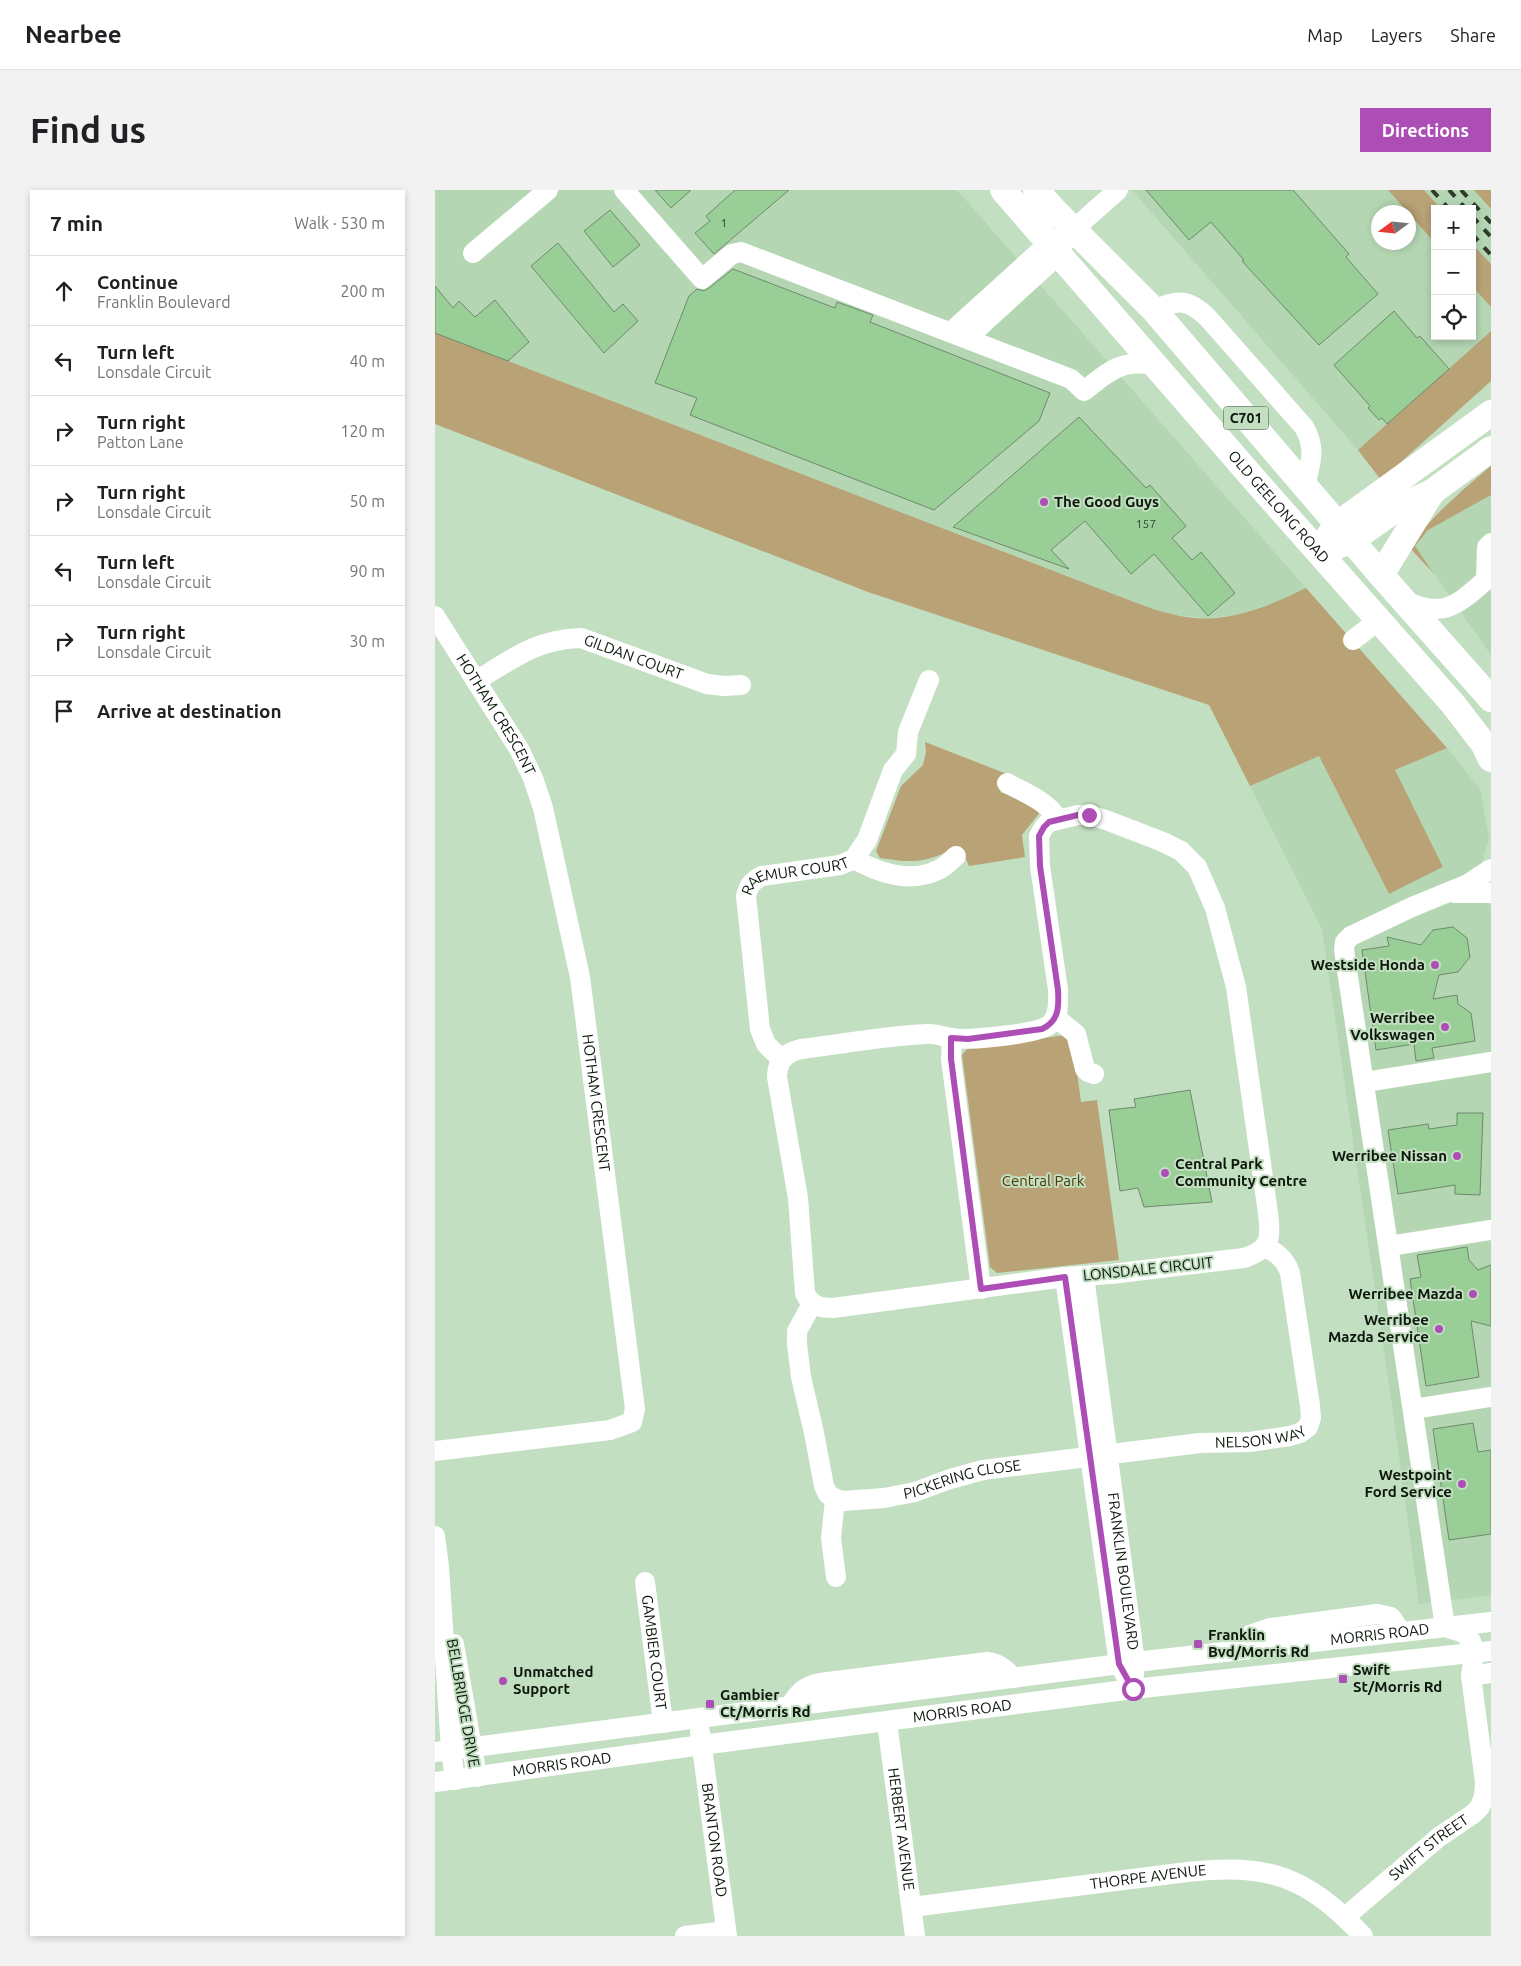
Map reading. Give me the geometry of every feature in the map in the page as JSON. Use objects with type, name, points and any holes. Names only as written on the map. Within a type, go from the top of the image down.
[{"type":"main road","name":"OLD GEELONG ROAD","points":[[1003,190],[1469,724],[1491,759]]},
{"type":"main road","name":"C701","points":[[1037,190],[1054,210],[1154,310],[1381,575],[1491,699]]},
{"type":"main road","points":[[1320,553],[1491,413]]},
{"type":"main road","points":[[1345,532],[1432,492],[1491,449]]},
{"type":"main road","points":[[1381,575],[1432,492]]},
{"type":"street","points":[[473,253],[548,190]]},
{"type":"street","points":[[624,190],[702,279],[732,254],[741,252],[1071,379],[1084,391],[1120,366],[1131,363],[1154,365]]},
{"type":"street","points":[[959,335],[1119,190]]},
{"type":"street","points":[[1154,310],[1176,302],[1187,303],[1196,307],[1305,427],[1312,445],[1305,487]]},
{"type":"street","points":[[1403,600],[1426,608],[1448,608],[1463,600],[1486,580],[1487,547],[1491,543]]},
{"type":"street","name":"HOTHAM CRESCENT","points":[[435,616],[519,749],[533,778],[543,808],[578,968],[635,1409],[632,1422],[610,1430],[435,1452]]},
{"type":"street","points":[[1353,640],[1379,620]]},
{"type":"street","name":"GILDAN COURT","points":[[476,680],[525,651],[543,643],[561,638],[581,638],[707,684],[741,685]]},
{"type":"street","name":"RAEMUR COURT","points":[[781,1059],[766,1044],[760,1029],[746,896],[748,887],[753,881],[762,876],[840,865],[853,859],[867,840],[893,770],[906,754],[908,732],[929,680]]},
{"type":"street","points":[[1007,783],[1044,804],[1052,810],[1058,820]]},
{"type":"street","points":[[836,1578],[831,1538],[835,1499],[828,1494],[824,1486],[801,1377],[797,1344],[797,1331],[812,1304],[805,1293],[798,1198],[777,1077],[777,1067],[781,1059],[790,1052],[801,1049],[928,1033],[951,1038],[968,1039],[1042,1029],[1051,1025],[1056,1018],[1058,990],[1038,850],[1039,836],[1049,822],[1083,815],[1106,820],[1181,851],[1197,867],[1215,908],[1236,987],[1268,1213],[1270,1232],[1265,1247]]},
{"type":"street","points":[[853,859],[870,868],[902,876],[940,869],[956,856]]},
{"type":"street","points":[[1483,1652],[1464,1634],[1445,1627],[1345,956],[1345,942],[1351,936],[1382,920],[1469,884],[1491,869]]},
{"type":"street","points":[[1445,893],[1491,893]]},
{"type":"street","points":[[1056,1018],[1077,1034],[1085,1069],[1094,1074]]},
{"type":"street","points":[[951,1038],[951,1059],[981,1289]]},
{"type":"street","points":[[1365,1082],[1491,1062]]},
{"type":"street","points":[[1389,1246],[1491,1230]]},
{"type":"street","name":"LONSDALE CIRCUIT","points":[[812,1304],[821,1308],[833,1308],[1075,1276],[1244,1258],[1257,1254],[1265,1247]]},
{"type":"street","name":"NELSON WAY","points":[[1098,1455],[1201,1443],[1250,1442],[1300,1434],[1308,1427],[1311,1418],[1310,1406],[1291,1273],[1287,1263],[1280,1255],[1265,1247]]},
{"type":"street","name":"FRANKLIN BOULEVARD","points":[[1075,1276],[1127,1663],[1133,1689]]},
{"type":"street","points":[[1413,1409],[1491,1396]]},
{"type":"street","name":"PICKERING CLOSE","points":[[835,1499],[849,1502],[884,1498],[915,1492],[950,1479],[983,1470],[1098,1455]]},
{"type":"street","name":"BELLBRIDGE DRIVE","points":[[435,1536],[442,1600],[457,1657],[477,1777]]},
{"type":"street","name":"GAMBIER COURT","points":[[645,1582],[663,1723]]},
{"type":"street","name":"BELLBRIDGE DRIVE","points":[[442,1600],[443,1751],[455,1780]]},
{"type":"street","name":"MORRIS ROAD","points":[[443,1751],[789,1707],[801,1690],[809,1685],[987,1662],[997,1663],[1005,1668],[1014,1678],[1237,1650],[1491,1622]]},
{"type":"street","name":"MORRIS ROAD","points":[[435,1782],[1133,1689],[1483,1652]]},
{"type":"street","name":"SWIFT STREET","points":[[1345,1916],[1439,1837],[1473,1814],[1480,1806],[1484,1796],[1485,1782],[1471,1676],[1483,1652]]},
{"type":"street","points":[[1439,1658],[1449,1657],[1457,1661],[1471,1676],[1491,1673]]},
{"type":"street","name":"BRANTON ROAD","points":[[698,1718],[727,1933]]},
{"type":"street","name":"HERBERT AVENUE","points":[[887,1722],[915,1936]]},
{"type":"street","name":"THORPE AVENUE","points":[[912,1907],[1223,1868],[1251,1870],[1285,1877],[1315,1892],[1345,1916],[1363,1936]]},
{"type":"street","points":[[685,1936],[727,1933]]},
{"type":"shaded area","points":[[435,190],[957,190],[1306,588],[1270,605],[1244,614],[1206,618],[1172,615],[435,333]]},
{"type":"shaded area","points":[[1132,190],[1388,190],[1402,205],[1371,205],[1371,250],[1416,250],[1416,221],[1431,238],[1431,340],[1476,340],[1476,290],[1491,307],[1491,331],[1358,450]]},
{"type":"shaded area","points":[[1424,190],[1474,190],[1491,209],[1491,264],[1476,248],[1476,205],[1437,205]]},
{"type":"shaded area","points":[[1491,495],[1491,655],[1415,546],[1428,530]]},
{"type":"shaded area","points":[[1447,748],[1480,789],[1489,838],[1482,862],[1488,904],[1491,906],[1491,1595],[1419,1604],[1393,1412],[1322,929],[1250,786],[1319,755],[1389,894],[1443,867],[1394,770]]},
{"type":"green space","points":[[1388,190],[1424,190],[1437,205],[1431,205],[1431,238],[1416,222],[1416,205],[1401,205]]},
{"type":"green space","points":[[1474,190],[1491,190],[1491,209]]},
{"type":"green space","points":[[1476,248],[1491,264],[1491,307],[1476,290]]},
{"type":"green space","points":[[1491,331],[1491,381],[1381,480],[1358,450]]},
{"type":"green space","points":[[435,333],[1134,602],[1171,614],[1207,618],[1241,614],[1274,603],[1306,588],[1447,748],[1395,770],[1443,867],[1389,894],[1319,756],[1250,786],[1209,705],[868,592],[435,424]]},
{"type":"green space","points":[[1491,466],[1491,495],[1428,530],[1415,546],[1434,574],[1409,547],[1437,514]]},
{"type":"green space","points":[[925,742],[1007,774],[1000,792],[1040,808],[1041,811],[1022,835],[1025,857],[969,866],[960,846],[921,860],[903,861],[880,858],[876,851],[901,786],[923,765],[926,752]]},
{"type":"green space","name":"Central Park","points":[[1066,1035],[1074,1051],[1081,1102],[1097,1100],[1119,1260],[997,1273],[990,1267],[962,1055],[968,1048]]},
{"type":"building","points":[[655,190],[691,190],[671,208]]},
{"type":"building","points":[[735,190],[789,190],[714,254],[695,233],[710,221],[706,216]]},
{"type":"building","points":[[1146,190],[1293,190],[1349,254],[1346,257],[1378,294],[1319,345],[1242,261],[1244,260],[1211,222],[1189,240]]},
{"type":"building","points":[[610,210],[640,245],[613,267],[584,231]]},
{"type":"building","points":[[558,243],[614,312],[623,304],[638,321],[604,353],[531,266]]},
{"type":"building","points":[[733,269],[835,308],[837,302],[873,315],[870,322],[1050,393],[1039,421],[934,510],[690,415],[697,398],[655,383],[689,296],[697,289],[704,291],[709,288]]},
{"type":"building","points":[[435,286],[453,308],[459,301],[475,317],[495,300],[529,342],[508,361],[435,333]]},
{"type":"building","points":[[1394,311],[1417,338],[1420,336],[1449,369],[1387,424],[1382,418],[1379,420],[1368,408],[1370,406],[1334,365]]},
{"type":"building","name":"The Good Guys","points":[[1079,417],[1146,488],[1150,485],[1186,526],[1172,538],[1192,560],[1201,552],[1235,593],[1208,616],[1154,554],[1131,574],[1085,521],[1051,550],[1069,569],[953,527]]},
{"type":"building","points":[[1453,927],[1467,938],[1470,957],[1458,972],[1439,975],[1433,999],[1457,995],[1458,1004],[1471,1013],[1475,1041],[1432,1048],[1434,1058],[1416,1061],[1414,1044],[1376,1050],[1362,950],[1389,946],[1387,937],[1421,945],[1433,930]]},
{"type":"building","points":[[1190,1090],[1212,1202],[1144,1207],[1138,1188],[1120,1191],[1109,1110],[1136,1107],[1134,1099]]},
{"type":"building","points":[[1457,1113],[1483,1113],[1480,1195],[1455,1194],[1455,1185],[1398,1194],[1388,1130],[1428,1124],[1429,1129],[1457,1125]]},
{"type":"building","name":"Werribee Mazda Service","points":[[1467,1247],[1469,1260],[1478,1270],[1491,1265],[1491,1326],[1471,1321],[1479,1377],[1426,1386],[1410,1279],[1421,1277],[1417,1255]]},
{"type":"building","name":"Westpoint Ford Service","points":[[1473,1423],[1478,1452],[1491,1450],[1491,1534],[1449,1540],[1433,1429]]},
{"type":"railway","points":[[1432,190],[1445,205]]},
{"type":"railway","points":[[1449,190],[1462,205]]},
{"type":"railway","points":[[1461,190],[1491,223]]},
{"type":"railway","points":[[1476,220],[1491,237]]},
{"type":"railway","points":[[1476,238],[1491,255]]},
{"type":"place","name":"The Good Guys","points":[[1044,502]]},
{"type":"place","name":"Westside Honda","points":[[1435,965]]},
{"type":"place","name":"Werribee Volkswagen","points":[[1445,1027]]},
{"type":"place","name":"Werribee Nissan","points":[[1457,1156]]},
{"type":"place","name":"Central Park Community Centre","points":[[1165,1173]]},
{"type":"place","name":"Werribee Mazda","points":[[1473,1294]]},
{"type":"place","name":"Werribee Mazda Service","points":[[1439,1329]]},
{"type":"place","name":"Westpoint Ford Service","points":[[1462,1484]]},
{"type":"place","name":"Franklin Bvd/Morris Rd","points":[[1198,1644]]},
{"type":"place","name":"Swift St/Morris Rd","points":[[1343,1679]]},
{"type":"place","name":"Unmatched Support","points":[[503,1681]]},
{"type":"place","name":"Gambier Ct/Morris Rd","points":[[710,1704]]},
{"type":"route","points":[[1089,815],[1078,815],[1049,822],[1039,836],[1038,850],[1058,990],[1056,1018],[1051,1025],[1034,1031],[968,1039],[951,1038],[951,1059],[981,1289],[1065,1277],[1119,1664],[1133,1689]]}]
